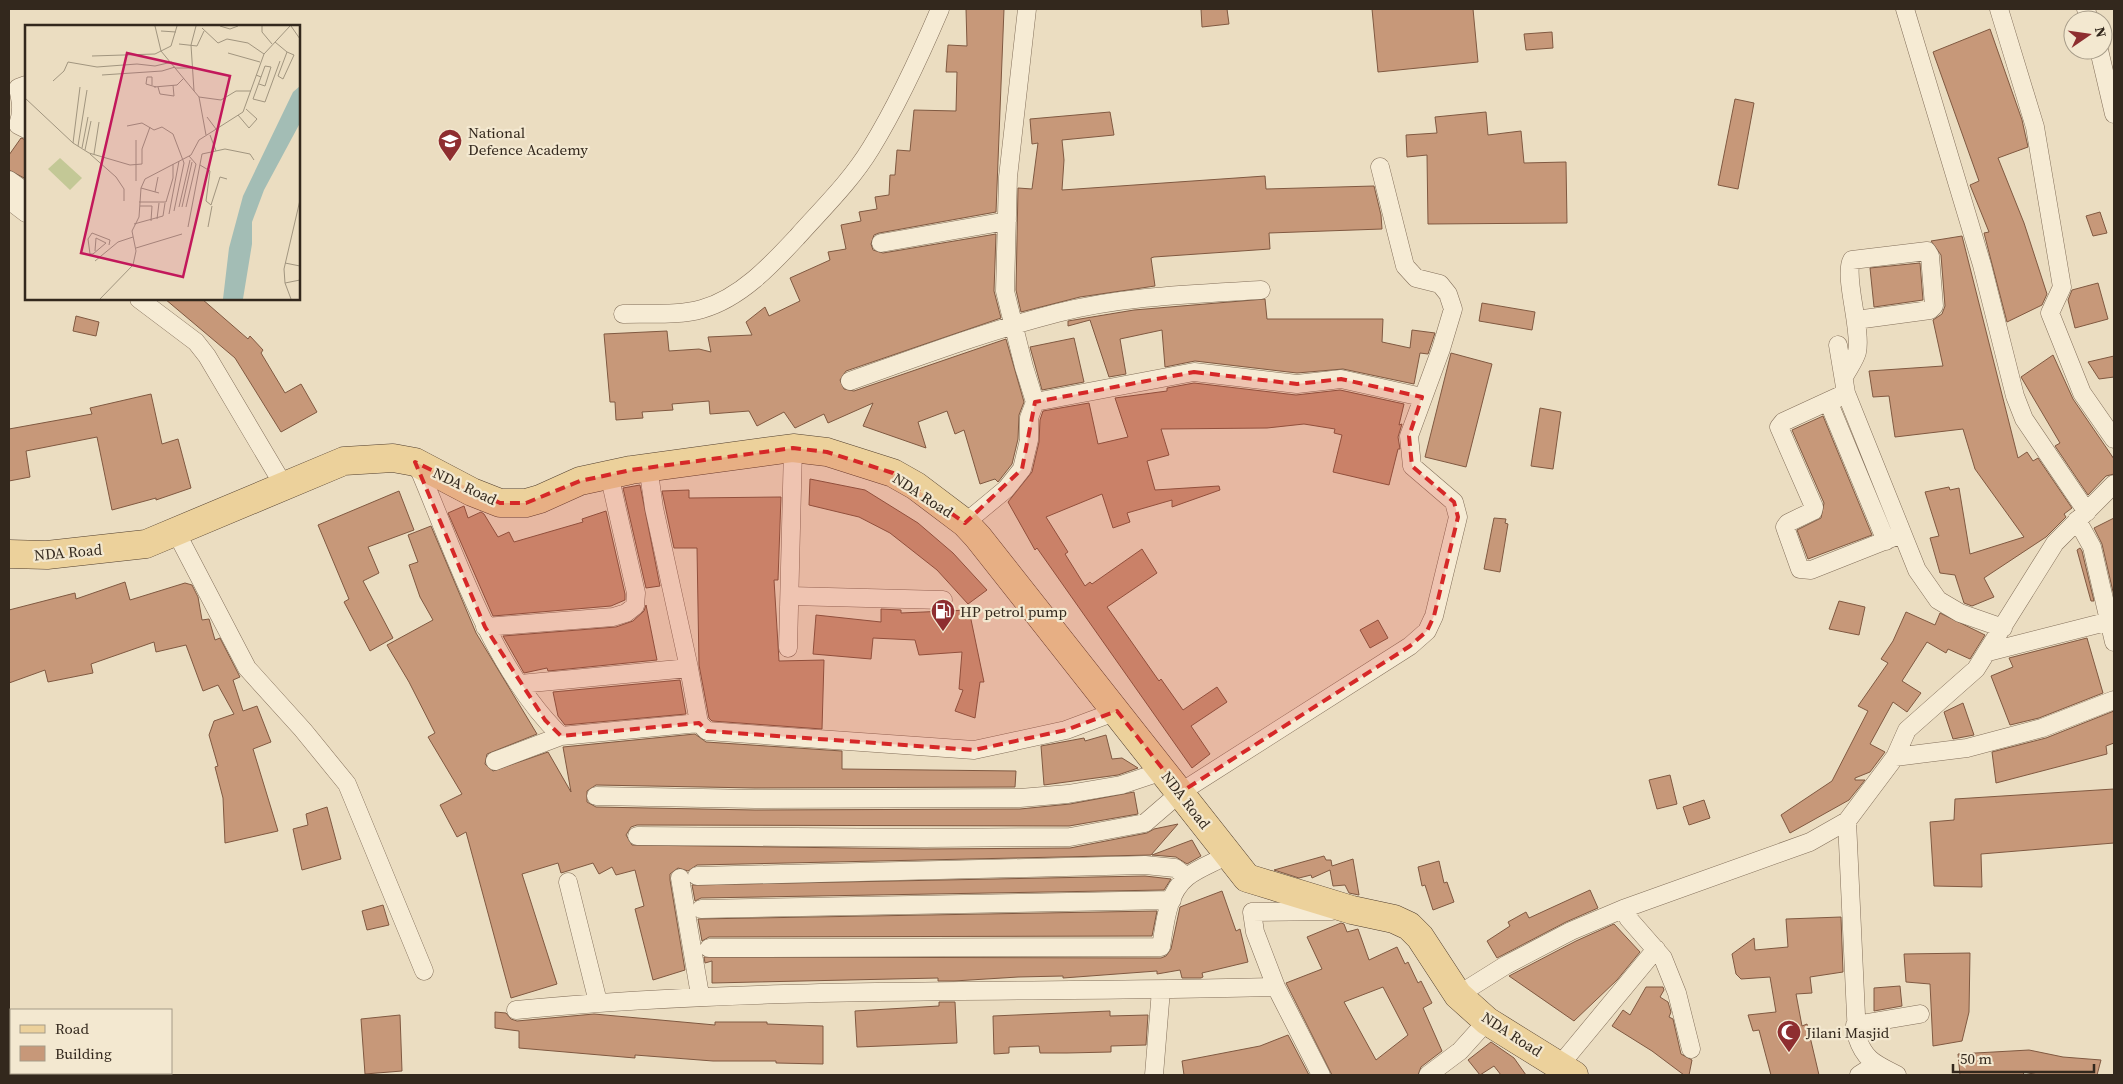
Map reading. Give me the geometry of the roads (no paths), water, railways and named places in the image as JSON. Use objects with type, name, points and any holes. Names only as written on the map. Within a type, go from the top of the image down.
[{"type":"main road","name":"NDA Road","points":[[9,554],[47,555],[146,544],[344,461],[393,458],[415,462],[472,492],[500,503],[526,503],[540,499],[580,481],[629,470],[793,448],[827,452],[893,473],[916,486],[965,523],[1117,711],[1247,878],[1352,910],[1394,919],[1410,926],[1420,937],[1458,996],[1487,1021],[1567,1070]]},
{"type":"street","points":[[623,314],[688,312],[704,308],[742,289],[772,264],[850,177],[871,148],[921,54],[940,9]]},
{"type":"street","points":[[965,523],[1006,489],[1022,470],[1028,440],[1029,418],[1035,402],[1005,291],[1008,177],[1026,9]]},
{"type":"street","points":[[1905,9],[1982,265],[2015,396],[2024,419],[2082,516],[2092,547],[2114,642]]},
{"type":"street","points":[[1998,9],[2035,127],[2062,287],[2050,313],[2082,393],[2114,439]]},
{"type":"street","points":[[2101,60],[2114,114]]},
{"type":"street","points":[[18,130],[22,116],[22,104],[18,88],[25,85]]},
{"type":"street","points":[[637,836],[1070,837],[1145,823],[1181,792],[1410,646],[1426,631],[1434,616],[1458,517],[1454,502],[1412,466],[1409,436],[1422,397],[1442,349],[1453,308],[1448,294],[1440,284],[1416,278],[1405,266],[1380,167]]},
{"type":"street","points":[[9,180],[25,191]]},
{"type":"street","points":[[9,200],[25,212]]},
{"type":"street","points":[[881,243],[1007,221]]},
{"type":"street","points":[[1856,320],[1930,310],[1934,306],[1930,256],[1927,251],[1852,260],[1849,269],[1856,320],[1856,352],[1845,385],[1828,401],[1783,422],[1779,426],[1814,507],[1813,511],[1788,523],[1786,527],[1800,570],[1811,570],[1902,534]]},
{"type":"street","points":[[850,381],[969,339],[1058,313],[1115,302],[1174,295],[1261,290]]},
{"type":"street","points":[[141,300],[153,304],[196,342],[207,356],[284,486]]},
{"type":"street","points":[[1838,345],[1845,385],[1917,570],[1938,600],[1960,613],[2003,628]]},
{"type":"street","points":[[1035,402],[1194,372],[1297,384],[1341,379],[1422,397]]},
{"type":"street","points":[[1828,401],[1886,541]]},
{"type":"street","points":[[788,648],[793,448]]},
{"type":"street","points":[[415,462],[486,627],[520,684],[545,720],[561,736]]},
{"type":"street","points":[[486,627],[613,617],[626,613],[635,606],[636,593],[629,470]]},
{"type":"street","points":[[629,470],[654,508],[699,723],[707,731],[974,750],[1066,730],[1117,711]]},
{"type":"street","points":[[1458,996],[1506,965],[1571,932],[1623,910],[1810,842],[1847,821],[1895,757],[1907,730],[1976,669],[2055,543],[2114,484]]},
{"type":"street","points":[[176,532],[247,668],[303,730],[347,784],[424,971]]},
{"type":"street","points":[[790,596],[943,600]]},
{"type":"street","points":[[1988,652],[2110,621]]},
{"type":"street","points":[[520,684],[689,668]]},
{"type":"street","points":[[1895,757],[1968,748],[2042,728],[2114,700]]},
{"type":"street","points":[[495,761],[561,736],[699,723]]},
{"type":"street","points":[[596,796],[755,799],[1020,798],[1068,794],[1121,785],[1163,771]]},
{"type":"street","points":[[1847,821],[1855,1024],[1862,1052],[1876,1064],[1898,1075]]},
{"type":"street","points":[[709,948],[1161,947],[1175,891],[1187,877],[1229,854]]},
{"type":"street","points":[[700,995],[689,877],[1145,865],[1176,868],[1187,877]]},
{"type":"street","points":[[568,882],[598,1002]]},
{"type":"street","points":[[701,909],[1172,900]]},
{"type":"street","points":[[1321,1075],[1276,987],[1256,932],[1252,912],[1352,910]]},
{"type":"street","points":[[1628,918],[1663,958],[1677,993],[1690,1049]]},
{"type":"street","points":[[1567,1070],[1656,949]]},
{"type":"street","points":[[516,1010],[700,995],[1276,987]]},
{"type":"street","points":[[1154,1075],[1161,990]]},
{"type":"street","points":[[1855,1024],[1920,1014]]},
{"type":"street","points":[[1428,1075],[1460,1051],[1487,1021]]},
{"type":"street","points":[[1859,1075],[1876,1064]]},
{"type":"place","name":"National Defence Academy","points":[[450,162]]},
{"type":"place","name":"HP petrol pump","points":[[943,632]]},
{"type":"place","name":"Jilani Masjid","points":[[1789,1053]]}]
